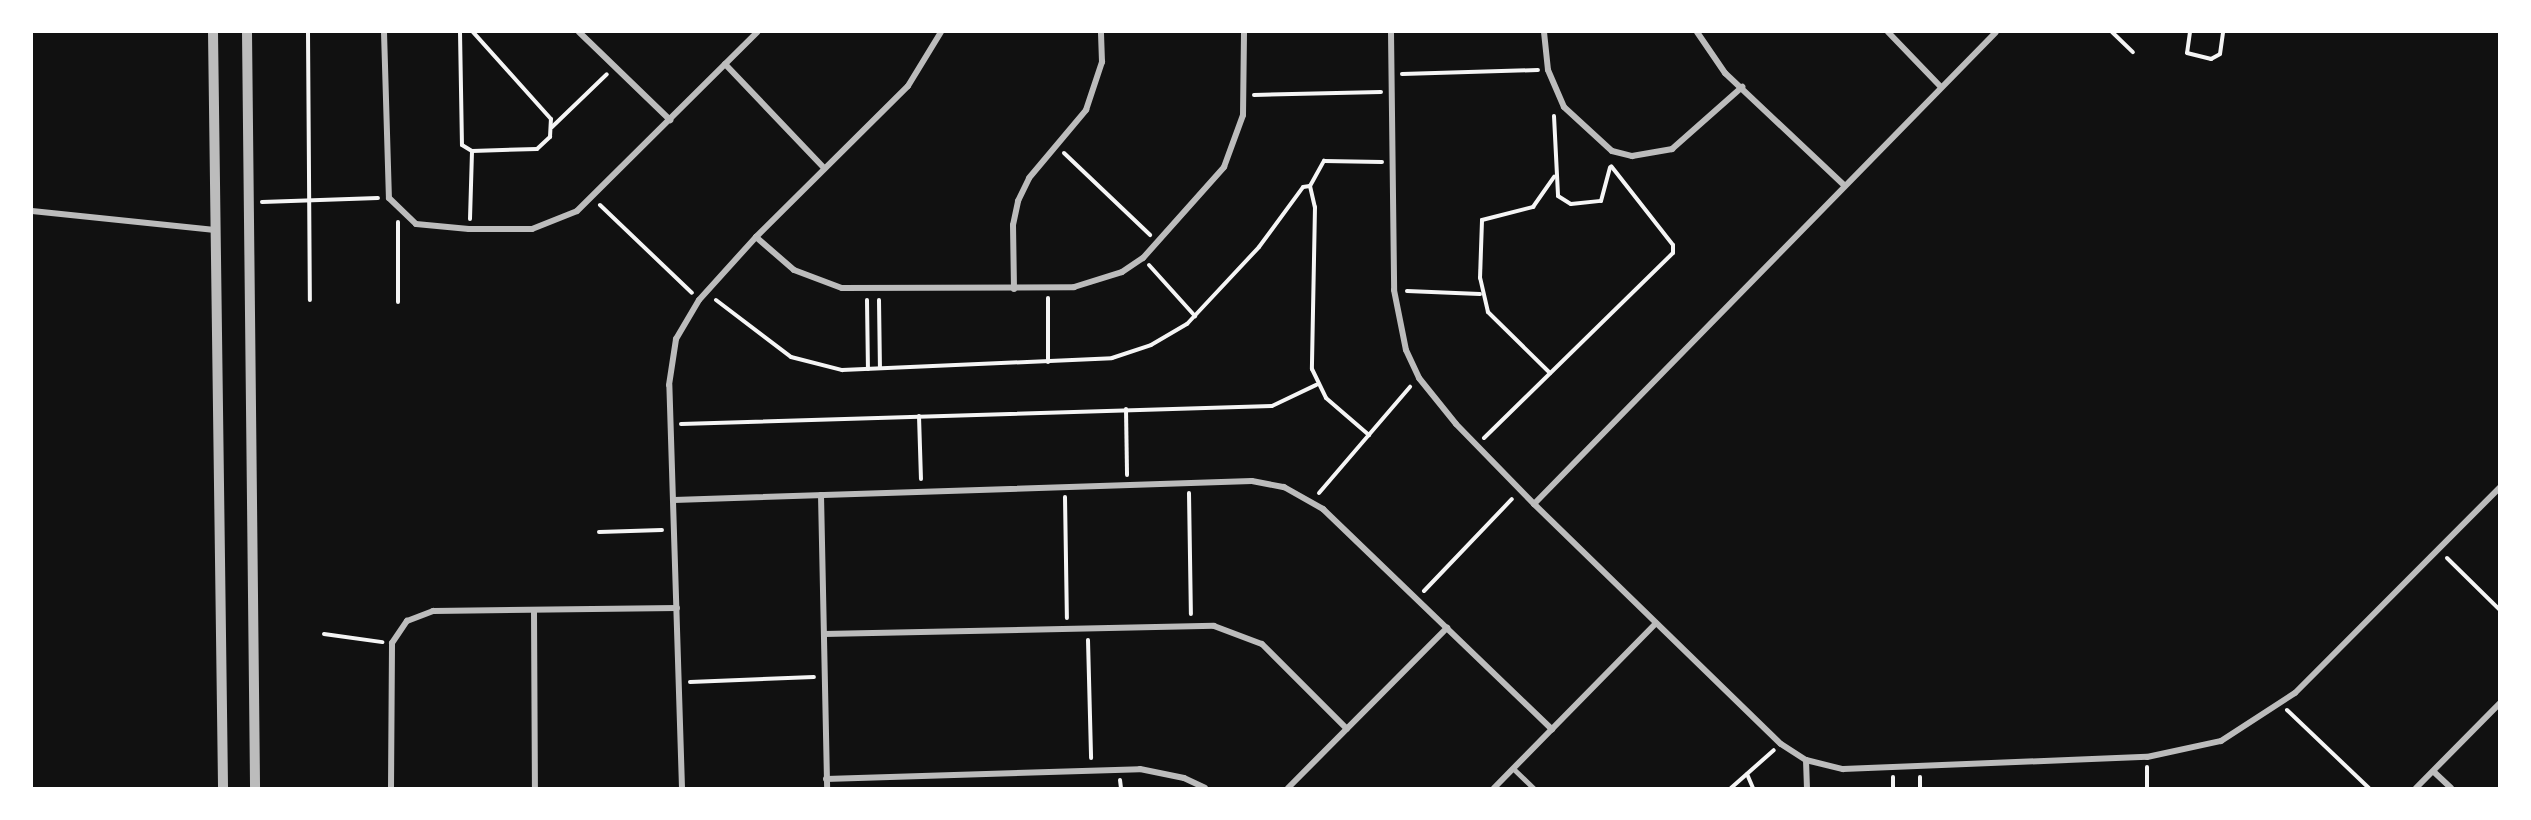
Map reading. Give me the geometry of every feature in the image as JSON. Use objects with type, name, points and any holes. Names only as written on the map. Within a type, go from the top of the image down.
[{"type":"street","points":[[213,32],[223,789]]},
{"type":"street","points":[[247,32],[255,789]]},
{"type":"street","points":[[384,32],[389,198],[398,210],[422,226],[469,229],[540,227],[592,198],[757,32]]},
{"type":"street","points":[[579,32],[670,120]]},
{"type":"street","points":[[682,789],[671,424],[676,339],[706,291],[756,237],[908,86],[941,32]]},
{"type":"street","points":[[1014,289],[1013,225],[1018,201],[1029,178],[1057,146],[1096,87],[1101,32]]},
{"type":"street","points":[[756,237],[780,261],[817,282],[867,290],[1048,288],[1098,282],[1143,258],[1224,167],[1236,142],[1244,95],[1244,32]]},
{"type":"street","points":[[1391,32],[1394,290],[1406,350],[1419,378],[1477,445],[1534,504],[1781,744],[1806,760],[1843,769],[2147,757],[2221,741],[2282,705],[2499,487]]},
{"type":"street","points":[[1544,32],[1548,70],[1554,88],[1577,124],[1612,151],[1652,155],[1672,149],[1742,87]]},
{"type":"street","points":[[1697,32],[1712,57],[1844,185]]},
{"type":"street","points":[[1888,32],[1941,87]]},
{"type":"street","points":[[1534,504],[1996,32]]},
{"type":"street","points":[[725,64],[824,168]]},
{"type":"street","points":[[32,211],[215,230]]},
{"type":"street","points":[[674,500],[1189,483],[1268,483],[1312,501],[1552,729]]},
{"type":"street","points":[[821,495],[827,789]]},
{"type":"street","points":[[391,789],[392,643],[407,621],[432,611],[677,608]]},
{"type":"street","points":[[534,611],[535,789]]},
{"type":"street","points":[[1494,789],[1656,623]]},
{"type":"street","points":[[824,634],[1191,625],[1239,632],[1262,644],[1347,729]]},
{"type":"street","points":[[1288,789],[1447,628]]},
{"type":"street","points":[[2416,789],[2499,703]]},
{"type":"street","points":[[1806,760],[1807,789]]},
{"type":"street","points":[[826,778],[1162,771],[1205,789]]},
{"type":"street","points":[[2433,772],[2451,789]]},
{"type":"lane","points":[[1514,769],[1534,789]]},
{"type":"path","points":[[308,32],[310,300]]},
{"type":"path","points":[[460,32],[461,141],[472,151],[537,149],[552,128],[616,67]]},
{"type":"path","points":[[473,32],[547,111],[552,128]]},
{"type":"path","points":[[2112,32],[2133,52]]},
{"type":"path","points":[[2190,32],[2187,53],[2211,59],[2220,54],[2223,32]]},
{"type":"path","points":[[1391,74],[1548,70]]},
{"type":"path","points":[[1554,88],[1554,177],[1564,201],[1594,204],[1606,196],[1612,151]]},
{"type":"path","points":[[1244,95],[1391,92]]},
{"type":"path","points":[[1057,146],[1158,242]]},
{"type":"path","points":[[469,229],[472,151]]},
{"type":"path","points":[[706,291],[790,357],[816,366],[868,369],[1048,363],[1122,355],[1151,345],[1195,316],[1310,186],[1324,161],[1392,162]]},
{"type":"path","points":[[1477,445],[1674,249],[1611,166]]},
{"type":"path","points":[[1550,373],[1488,312],[1480,294],[1482,220],[1533,207],[1554,177]]},
{"type":"path","points":[[1310,186],[1315,191],[1316,385],[1369,435]]},
{"type":"path","points":[[250,202],[389,198]]},
{"type":"path","points":[[592,198],[699,300]]},
{"type":"path","points":[[398,210],[398,302]]},
{"type":"path","points":[[1143,258],[1195,316]]},
{"type":"path","points":[[1048,288],[1048,363]]},
{"type":"path","points":[[867,290],[868,369]]},
{"type":"path","points":[[879,290],[880,368]]},
{"type":"path","points":[[1394,290],[1480,294]]},
{"type":"path","points":[[1312,501],[1419,378]]},
{"type":"path","points":[[671,424],[1272,406],[1316,385]]},
{"type":"path","points":[[1126,409],[1128,485]]},
{"type":"path","points":[[919,416],[921,492]]},
{"type":"path","points":[[1189,483],[1191,625]]},
{"type":"path","points":[[1064,487],[1067,628]]},
{"type":"path","points":[[1417,599],[1521,490]]},
{"type":"path","points":[[599,532],[675,530]]},
{"type":"path","points":[[2438,549],[2499,610]]},
{"type":"path","points":[[1088,628],[1092,771]]},
{"type":"path","points":[[324,634],[392,643]]},
{"type":"path","points":[[679,682],[824,677]]},
{"type":"path","points":[[2282,705],[2369,789]]},
{"type":"path","points":[[1731,789],[1781,744]]},
{"type":"path","points":[[2147,757],[2147,789]]},
{"type":"path","points":[[1747,774],[1753,789]]}]
